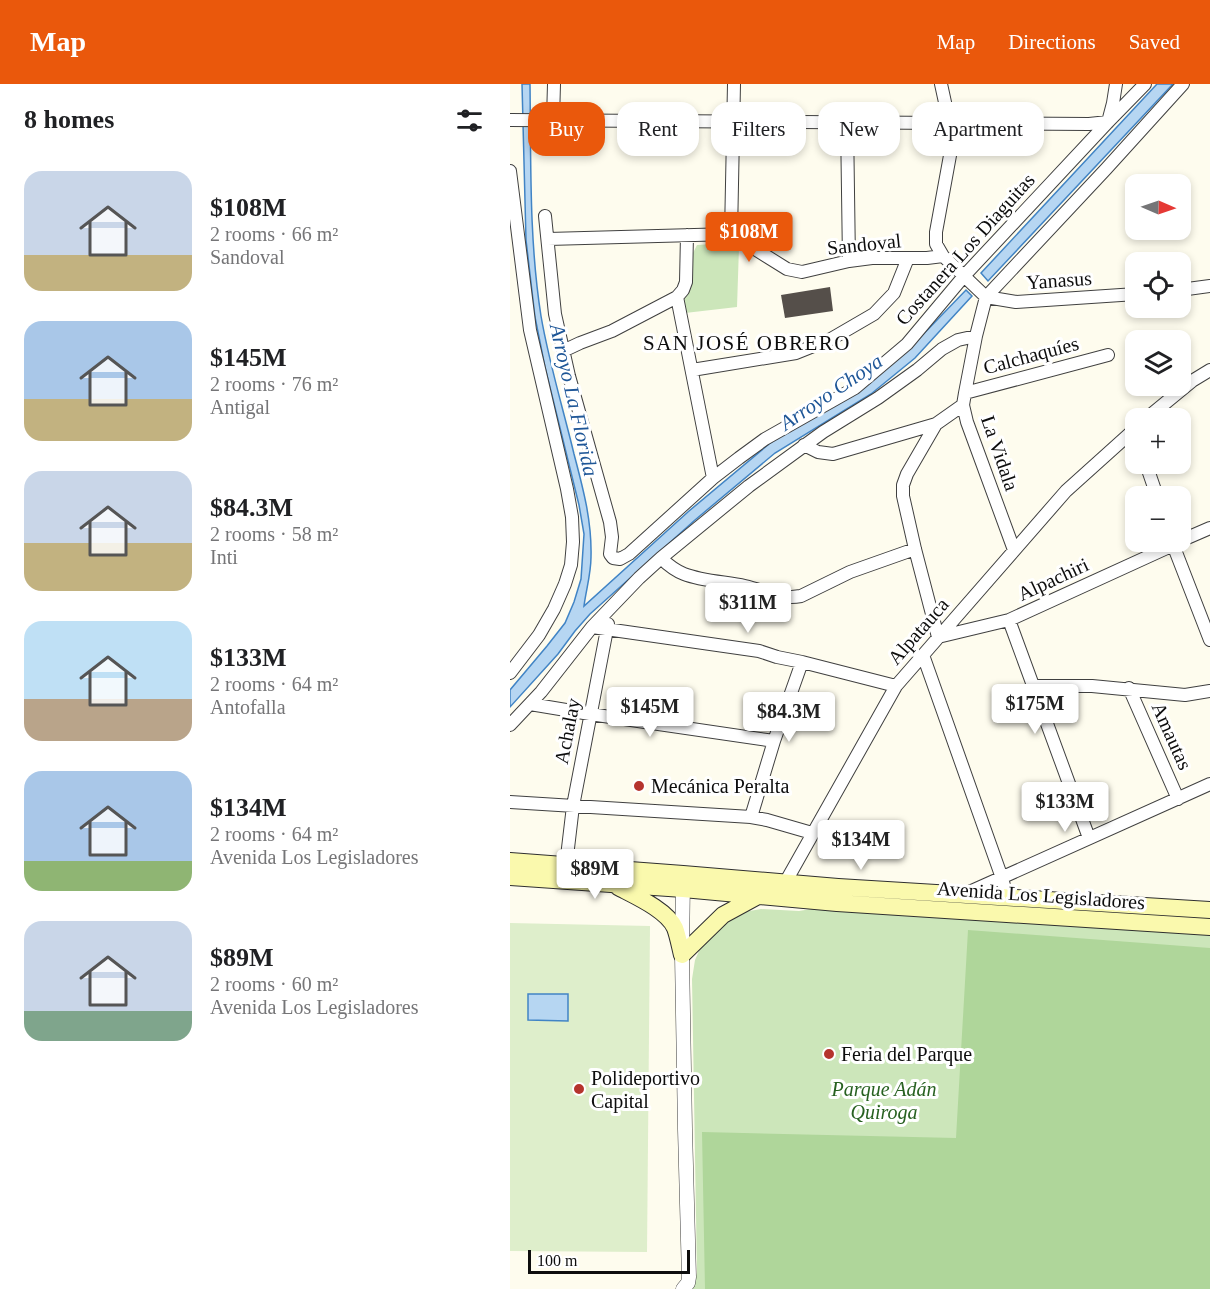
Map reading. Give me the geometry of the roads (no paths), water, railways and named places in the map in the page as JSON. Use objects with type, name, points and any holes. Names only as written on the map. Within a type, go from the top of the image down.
[{"type":"main road","name":"Avenida Los Legisladores","points":[[510,861],[566,865],[683,881],[784,890],[932,909],[1210,927]]},
{"type":"main road","name":"Avenida Los Legisladores","points":[[510,877],[612,883],[683,881],[758,896],[784,890],[964,895],[1210,910]]},
{"type":"main road","points":[[612,883],[666,916],[674,927],[682,956],[723,915],[758,896]]},
{"type":"street","points":[[553,102],[554,84]]},
{"type":"street","points":[[734,84],[734,102]]},
{"type":"street","points":[[941,84],[946,102]]},
{"type":"street","points":[[1044,124],[1108,122],[1116,84]]},
{"type":"street","name":"Costanera Los Diaguitas","points":[[563,351],[610,522],[612,537],[610,554],[620,559],[629,554],[713,478],[765,440],[855,388],[975,287],[1108,122],[1145,84]]},
{"type":"street","points":[[950,156],[936,232],[936,244],[943,256],[975,287],[1106,169],[1183,84]]},
{"type":"street","points":[[511,120],[528,120]]},
{"type":"street","points":[[605,120],[711,122]]},
{"type":"street","points":[[548,239],[731,234],[733,156]]},
{"type":"street","points":[[847,156],[849,261]]},
{"type":"street","points":[[510,171],[530,330],[567,489],[572,517],[573,542],[571,564],[554,609],[539,635],[510,674]]},
{"type":"street","points":[[545,216],[555,314],[563,351],[612,331],[677,297],[687,282],[687,235]]},
{"type":"street","name":"Sandoval","points":[[731,234],[787,269],[802,272],[872,258],[943,256]]},
{"type":"street","points":[[692,370],[796,354],[831,339],[874,314],[894,293],[908,258]]},
{"type":"street","points":[[1191,289],[1210,286]]},
{"type":"street","name":"Yanasus","points":[[975,287],[1016,302],[1125,295]]},
{"type":"street","name":"La Vidala","points":[[975,287],[976,336],[964,399],[967,422],[1014,550]]},
{"type":"street","points":[[677,297],[713,478]]},
{"type":"street","points":[[510,725],[530,704],[591,627],[661,558],[749,486],[823,432],[878,398],[942,349],[958,340],[976,336]]},
{"type":"street","name":"Calchaquíes","points":[[964,399],[1108,355]]},
{"type":"street","points":[[1159,408],[1192,381],[1210,370]]},
{"type":"street","points":[[938,637],[915,549],[903,496],[903,485],[936,424],[964,399]]},
{"type":"street","points":[[804,446],[818,452],[833,454],[936,424]]},
{"type":"street","name":"Alpatauca","points":[[784,890],[812,833],[896,686],[1066,491],[1125,438]]},
{"type":"street","name":"Alpachiri","points":[[1191,536],[1210,528]]},
{"type":"street","points":[[661,558],[673,569],[687,575],[748,587],[779,597],[792,598],[801,596],[850,572],[915,549]]},
{"type":"street","name":"Alpachiri","points":[[938,637],[1010,620],[1155,552]]},
{"type":"street","points":[[1179,552],[1210,640]]},
{"type":"street","name":"Achalay","points":[[566,865],[573,806],[613,605]]},
{"type":"street","points":[[1010,620],[1089,838]]},
{"type":"street","points":[[591,627],[759,651],[896,686]]},
{"type":"street","points":[[923,655],[1007,897]]},
{"type":"street","points":[[751,817],[774,741],[802,662]]},
{"type":"street","points":[[1034,687],[1130,688],[1185,695],[1210,691]]},
{"type":"street","name":"Amautas","points":[[1130,688],[1178,799]]},
{"type":"street","points":[[530,704],[774,741]]},
{"type":"street","points":[[932,909],[1210,784]]},
{"type":"street","points":[[510,802],[751,817],[812,833]]},
{"type":"street","points":[[683,881],[682,956],[689,1277],[684,1288]]},
{"type":"water","points":[[522,84],[530,84],[528,156],[531,156],[534,259],[541,316],[584,492],[590,530],[591,563],[584,606],[689,511],[769,444],[908,350],[966,290],[972,296],[915,358],[871,394],[775,453],[695,520],[590,614],[558,654],[510,707],[510,690],[565,623],[574,602],[581,579],[584,534],[535,317],[526,240]]},
{"type":"water","points":[[1157,84],[1173,84],[988,281],[981,273]]},
{"type":"water","points":[[528,994],[568,994],[568,1021],[528,1020]]},
{"type":"place","name":"Mecánica Peralta","points":[[639,786]]},
{"type":"place","name":"Feria del Parque","points":[[829,1054]]},
{"type":"place","name":"Polideportivo Capital","points":[[579,1089]]},
{"type":"district","name":"SAN JOSÉ OBRERO","points":[[747,343]]},
{"type":"water label","name":"Arroyo Choya","points":[[831,392]]},
{"type":"water label","name":"Arroyo La Florida","points":[[574,400]]},
{"type":"park label","name":"Parque Adán Quiroga","points":[[884,1100]]}]
